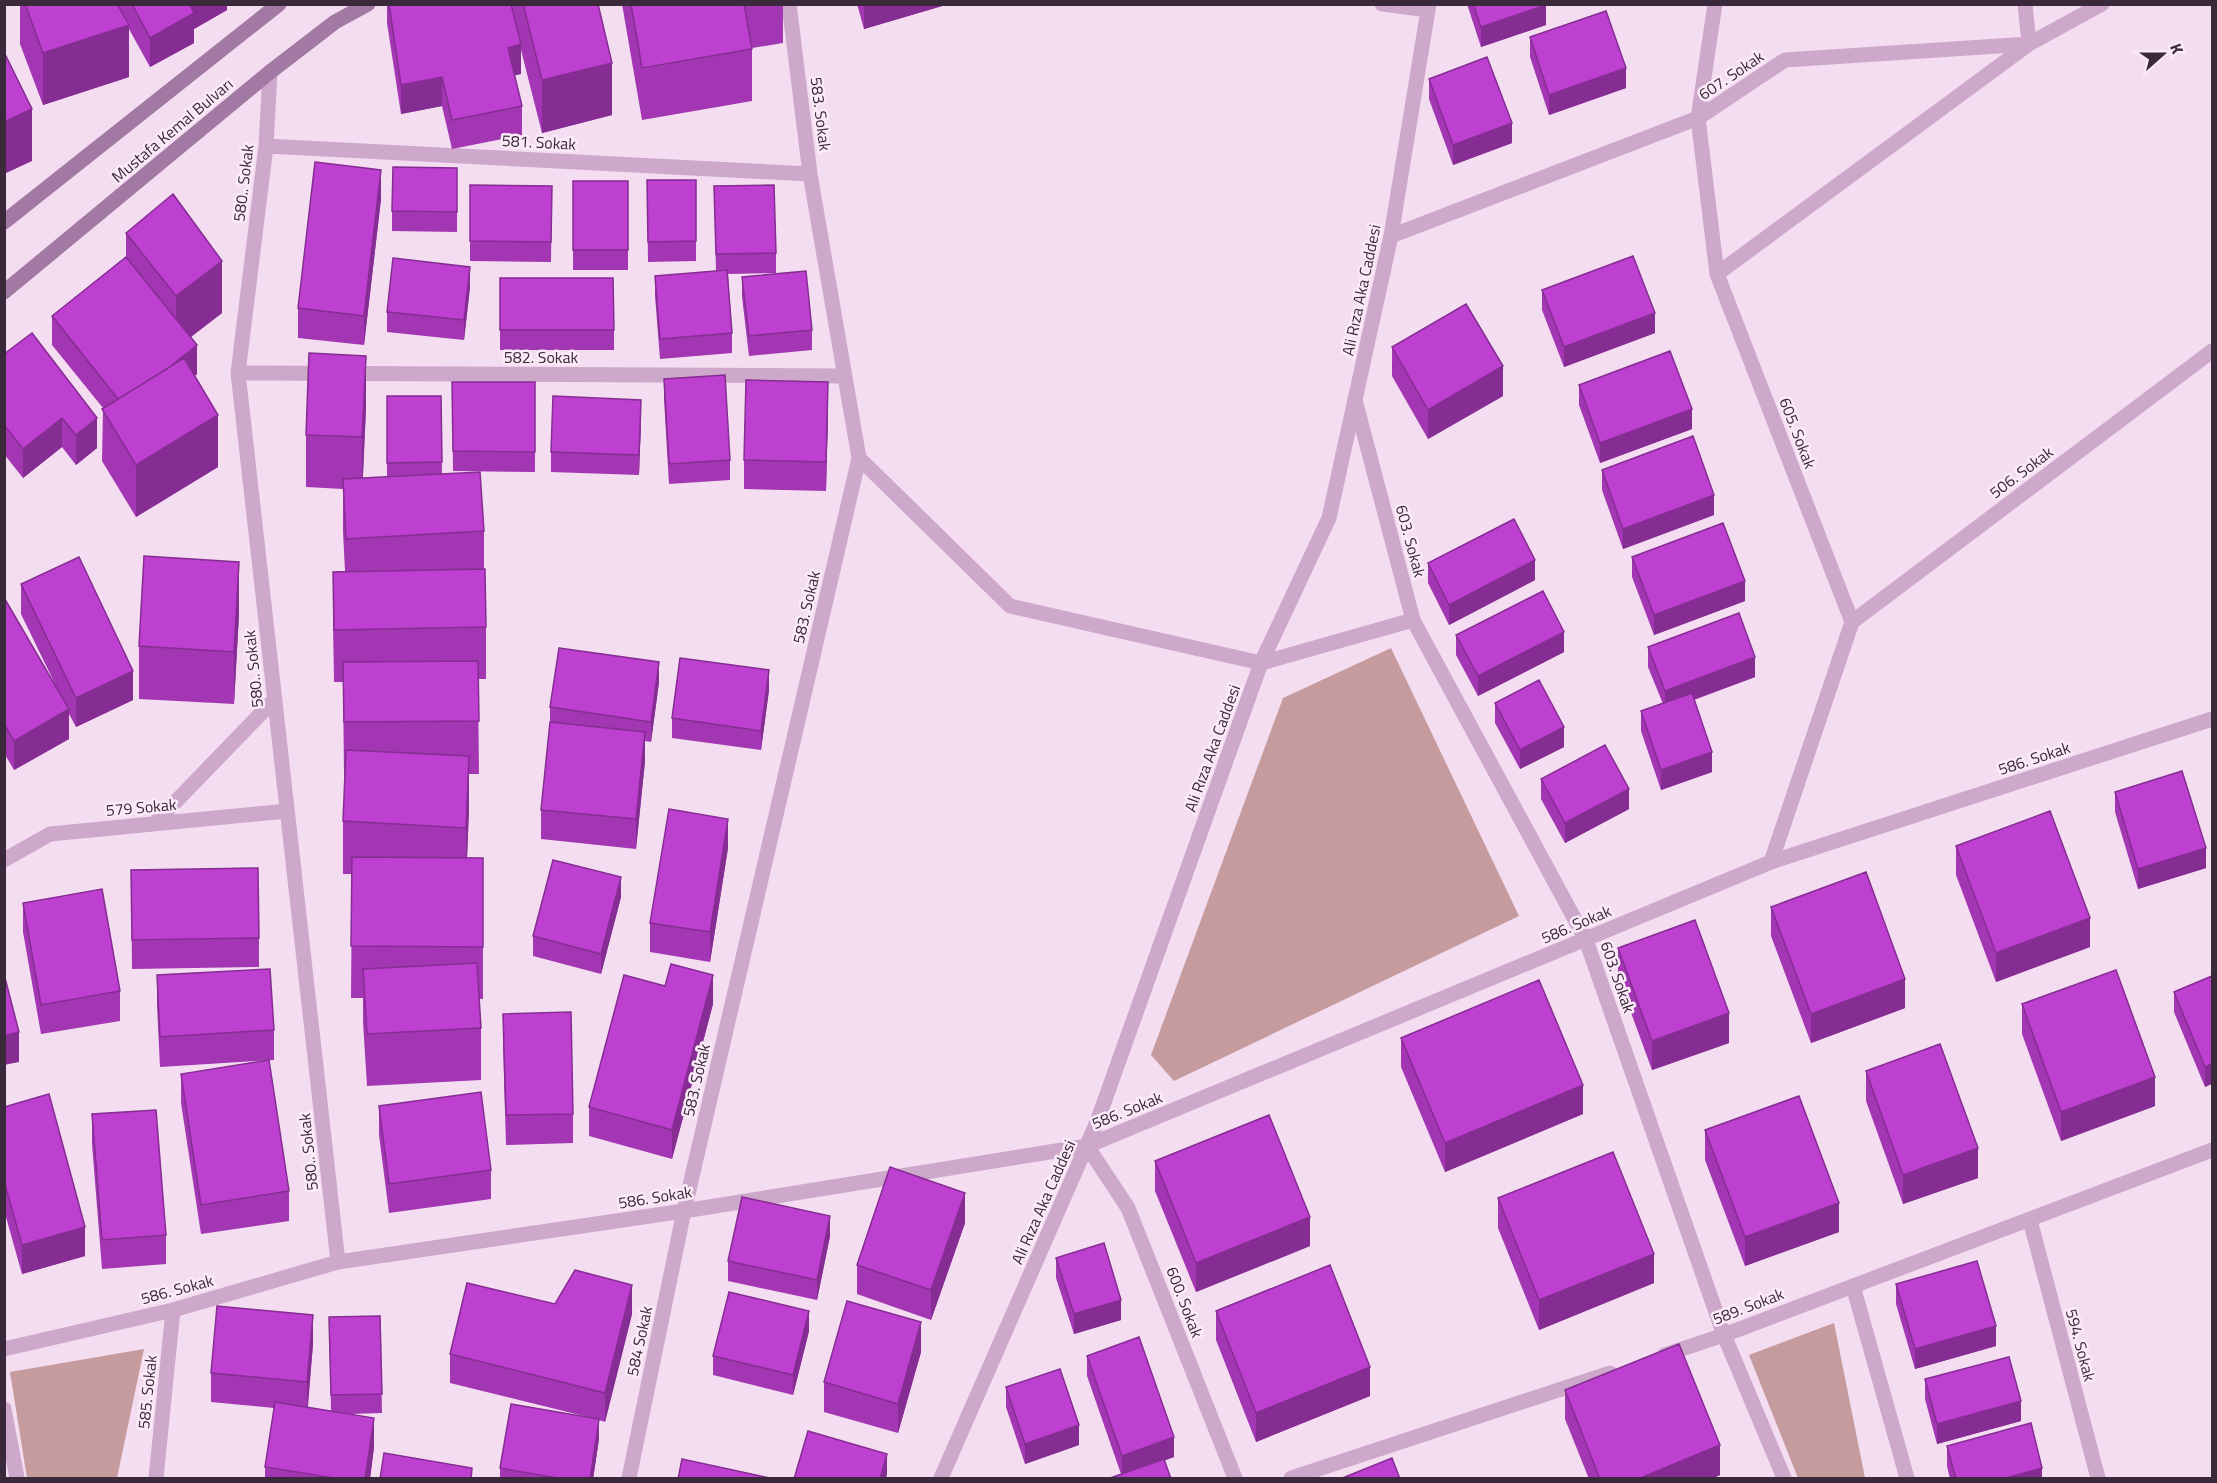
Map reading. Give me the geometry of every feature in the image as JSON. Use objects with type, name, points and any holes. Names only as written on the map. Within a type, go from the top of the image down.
[{"type":"main road","name":"Mustafa Kemal Bulvarı","points":[[4,222],[265,9],[279,4]]},
{"type":"main road","name":"Mustafa Kemal Bulvarı","points":[[4,292],[270,72],[335,22],[368,4]]},
{"type":"street","name":"583. Sokak","points":[[684,1211],[859,458],[843,376],[810,174],[789,4]]},
{"type":"street","points":[[1382,4],[1428,7]]},
{"type":"street","name":"605. Sokak","points":[[1715,4],[1698,118],[1717,274],[1852,622]]},
{"type":"street","points":[[1717,274],[2029,44],[2025,4]]},
{"type":"street","name":"607. Sokak","points":[[1391,236],[1698,118],[1785,60],[2029,44],[2102,4]]},
{"type":"street","name":"Ali Rıza Aka Caddesi","points":[[941,1479],[1087,1146],[1261,663],[1329,518],[1391,236],[1428,7]]},
{"type":"street","name":"580.. Sokak","points":[[270,72],[266,146],[238,374],[338,1262]]},
{"type":"street","name":"581. Sokak","points":[[266,146],[810,174]]},
{"type":"street","name":"506. Sokak","points":[[1852,622],[2212,351]]},
{"type":"street","name":"582. Sokak","points":[[238,374],[843,376]]},
{"type":"street","name":"603. Sokak","points":[[1355,400],[1413,620],[1586,940],[1724,1335],[1784,1479]]},
{"type":"street","points":[[859,458],[1010,606],[1261,663],[1413,620]]},
{"type":"street","points":[[1771,862],[1852,622]]},
{"type":"street","points":[[155,824],[275,699]]},
{"type":"street","name":"586. Sokak","points":[[4,1349],[173,1310],[338,1262],[684,1211],[1087,1146],[1771,862],[2212,719]]},
{"type":"street","name":"579 Sokak","points":[[4,860],[50,834],[287,811]]},
{"type":"street","name":"600. Sokak","points":[[1087,1146],[1128,1208],[1235,1479]]},
{"type":"street","name":"589. Sokak","points":[[1646,1361],[1724,1335],[2212,1150]]},
{"type":"street","name":"584 Sokak","points":[[629,1479],[684,1211]]},
{"type":"street","name":"594. Sokak","points":[[2030,1220],[2097,1479]]},
{"type":"street","points":[[1853,1286],[1907,1479]]},
{"type":"street","name":"585. Sokak","points":[[156,1479],[173,1310]]},
{"type":"street","points":[[1291,1479],[1624,1368]]},
{"type":"street","points":[[4,1409],[17,1479]]},
{"type":"shaded area","points":[[1391,648],[1519,916],[1174,1081],[1151,1055],[1283,698]]},
{"type":"shaded area","points":[[1834,1323],[1865,1478],[1798,1478],[1749,1355]]},
{"type":"shaded area","points":[[144,1349],[117,1478],[27,1478],[10,1372]]},
{"type":"building","points":[[25,4],[117,4],[129,25],[43,53]]},
{"type":"building","points":[[132,4],[189,4],[194,13],[150,38]]},
{"type":"building","points":[[389,4],[511,4],[521,44],[508,48],[522,106],[452,120],[442,77],[401,85]]},
{"type":"building","points":[[523,4],[598,4],[612,63],[542,80]]},
{"type":"building","points":[[631,4],[744,4],[752,49],[642,68]]},
{"type":"building","points":[[1473,4],[1546,4],[1546,5],[1481,27]]},
{"type":"building","points":[[1606,11],[1626,68],[1549,95],[1530,37]]},
{"type":"building","points":[[4,52],[32,109],[4,122]]},
{"type":"building","points":[[1487,57],[1512,123],[1453,145],[1429,79]]},
{"type":"building","points":[[315,162],[381,170],[364,316],[298,308]]},
{"type":"building","points":[[393,167],[457,168],[457,212],[392,211]]},
{"type":"building","points":[[647,180],[696,180],[696,241],[648,242]]},
{"type":"building","points":[[573,181],[628,181],[628,250],[573,250]]},
{"type":"building","points":[[470,185],[552,186],[551,242],[470,241]]},
{"type":"building","points":[[774,185],[776,253],[716,254],[714,186]]},
{"type":"building","points":[[173,194],[222,261],[176,296],[126,233]]},
{"type":"building","points":[[1633,256],[1655,313],[1564,347],[1542,290]]},
{"type":"building","points":[[126,257],[197,345],[167,369],[118,399],[52,316]]},
{"type":"building","points":[[393,258],[470,267],[464,320],[387,312]]},
{"type":"building","points":[[727,270],[732,333],[660,339],[655,276]]},
{"type":"building","points":[[806,271],[812,330],[749,336],[742,277]]},
{"type":"building","points":[[500,278],[613,278],[614,330],[500,330]]},
{"type":"building","points":[[1466,304],[1503,366],[1428,410],[1392,347]]},
{"type":"building","points":[[32,333],[97,418],[76,435],[62,418],[23,449],[4,425],[4,354]]},
{"type":"building","points":[[1670,351],[1692,409],[1600,443],[1579,385]]},
{"type":"building","points":[[309,353],[366,356],[362,437],[306,435]]},
{"type":"building","points":[[184,358],[218,415],[136,465],[102,409]]},
{"type":"building","points":[[725,375],[730,460],[669,464],[664,379]]},
{"type":"building","points":[[746,380],[828,382],[826,462],[744,460]]},
{"type":"building","points":[[452,382],[535,382],[535,452],[453,451]]},
{"type":"building","points":[[387,396],[441,396],[442,462],[387,463]]},
{"type":"building","points":[[553,396],[641,400],[639,455],[551,452]]},
{"type":"building","points":[[1693,436],[1714,495],[1623,529],[1602,470]]},
{"type":"building","points":[[480,472],[484,531],[346,539],[343,479]]},
{"type":"building","points":[[1514,519],[1535,560],[1449,605],[1428,563]]},
{"type":"building","points":[[1723,523],[1745,581],[1654,615],[1632,557]]},
{"type":"building","points":[[144,556],[239,562],[234,652],[139,646]]},
{"type":"building","points":[[79,557],[133,671],[76,698],[21,584]]},
{"type":"building","points":[[485,569],[486,627],[334,630],[333,572]]},
{"type":"building","points":[[1543,591],[1564,632],[1478,676],[1456,635]]},
{"type":"building","points":[[6,601],[69,709],[14,741],[4,724],[4,602]]},
{"type":"building","points":[[1739,613],[1755,657],[1665,691],[1648,647]]},
{"type":"building","points":[[559,648],[659,662],[651,722],[550,707]]},
{"type":"building","points":[[680,658],[769,670],[761,731],[672,718]]},
{"type":"building","points":[[478,661],[479,721],[344,722],[343,662]]},
{"type":"building","points":[[1539,680],[1564,727],[1520,750],[1495,703]]},
{"type":"building","points":[[1692,693],[1712,752],[1661,770],[1641,711]]},
{"type":"building","points":[[550,722],[645,732],[636,819],[541,810]]},
{"type":"building","points":[[1605,745],[1629,789],[1565,823],[1541,779]]},
{"type":"building","points":[[346,750],[469,756],[466,828],[343,821]]},
{"type":"building","points":[[2182,771],[2206,848],[2138,869],[2115,792]]},
{"type":"building","points":[[669,809],[728,819],[710,932],[650,923]]},
{"type":"building","points":[[2050,811],[2090,918],[1996,953],[1956,846]]},
{"type":"building","points":[[352,857],[483,858],[483,947],[351,946]]},
{"type":"building","points":[[553,860],[621,877],[601,954],[533,936]]},
{"type":"building","points":[[258,868],[259,938],[132,940],[131,870]]},
{"type":"building","points":[[1866,872],[1905,979],[1811,1014],[1771,907]]},
{"type":"building","points":[[102,889],[120,991],[41,1005],[23,903]]},
{"type":"building","points":[[1695,920],[1729,1013],[1652,1041],[1618,948]]},
{"type":"building","points":[[477,963],[481,1028],[367,1034],[363,969]]},
{"type":"building","points":[[671,964],[713,975],[672,1130],[589,1107],[624,975],[665,986]]},
{"type":"building","points":[[270,969],[274,1030],[160,1037],[157,975]]},
{"type":"building","points":[[2116,970],[2155,1077],[2061,1112],[2022,1004]]},
{"type":"building","points":[[4,974],[19,1032],[4,1036]]},
{"type":"building","points":[[2212,976],[2212,1064],[2205,1067],[2174,992]]},
{"type":"building","points":[[1539,980],[1583,1085],[1445,1143],[1401,1038]]},
{"type":"building","points":[[571,1012],[573,1114],[506,1115],[503,1014]]},
{"type":"building","points":[[1940,1044],[1978,1148],[1903,1175],[1866,1071]]},
{"type":"building","points":[[269,1060],[289,1191],[201,1205],[181,1074]]},
{"type":"building","points":[[481,1092],[491,1170],[389,1184],[379,1106]]},
{"type":"building","points":[[49,1094],[85,1227],[22,1245],[4,1181],[4,1107]]},
{"type":"building","points":[[1799,1096],[1839,1203],[1745,1237],[1705,1130]]},
{"type":"building","points":[[156,1110],[166,1235],[102,1240],[92,1114]]},
{"type":"building","points":[[1269,1115],[1310,1217],[1196,1263],[1155,1161]]},
{"type":"building","points":[[1613,1152],[1654,1254],[1539,1300],[1498,1198]]},
{"type":"building","points":[[890,1167],[965,1193],[931,1290],[857,1265]]},
{"type":"building","points":[[742,1197],[830,1216],[817,1280],[728,1261]]},
{"type":"building","points":[[1104,1243],[1121,1300],[1074,1314],[1056,1258]]},
{"type":"building","points":[[1977,1261],[1996,1326],[1915,1349],[1896,1284]]},
{"type":"building","points":[[1330,1265],[1370,1367],[1256,1413],[1216,1311]]},
{"type":"building","points":[[575,1270],[632,1285],[605,1393],[450,1354],[467,1283],[555,1304]]},
{"type":"building","points":[[729,1292],[809,1311],[793,1375],[713,1356]]},
{"type":"building","points":[[847,1301],[921,1322],[898,1404],[824,1382]]},
{"type":"building","points":[[217,1306],[313,1315],[307,1382],[211,1373]]},
{"type":"building","points":[[380,1316],[382,1394],[331,1395],[329,1317]]},
{"type":"building","points":[[1139,1337],[1174,1437],[1122,1456],[1087,1356]]},
{"type":"building","points":[[1679,1344],[1720,1445],[1638,1479],[1600,1479],[1565,1390]]},
{"type":"building","points":[[2009,1357],[2021,1401],[1937,1424],[1925,1379]]},
{"type":"building","points":[[1060,1369],[1079,1425],[1025,1444],[1006,1387]]},
{"type":"building","points":[[275,1402],[374,1418],[365,1479],[340,1479],[265,1467]]},
{"type":"building","points":[[511,1404],[599,1419],[590,1479],[563,1479],[500,1468]]},
{"type":"building","points":[[2031,1423],[2042,1468],[2002,1479],[1956,1479],[1947,1446]]},
{"type":"building","points":[[808,1431],[887,1454],[880,1479],[794,1479]]},
{"type":"building","points":[[384,1453],[472,1468],[471,1479],[380,1479]]},
{"type":"building","points":[[1392,1458],[1400,1479],[1340,1479]]},
{"type":"building","points":[[682,1459],[770,1478],[770,1479],[678,1479]]},
{"type":"building","points":[[1164,1459],[1171,1479],[1110,1478]]}]
